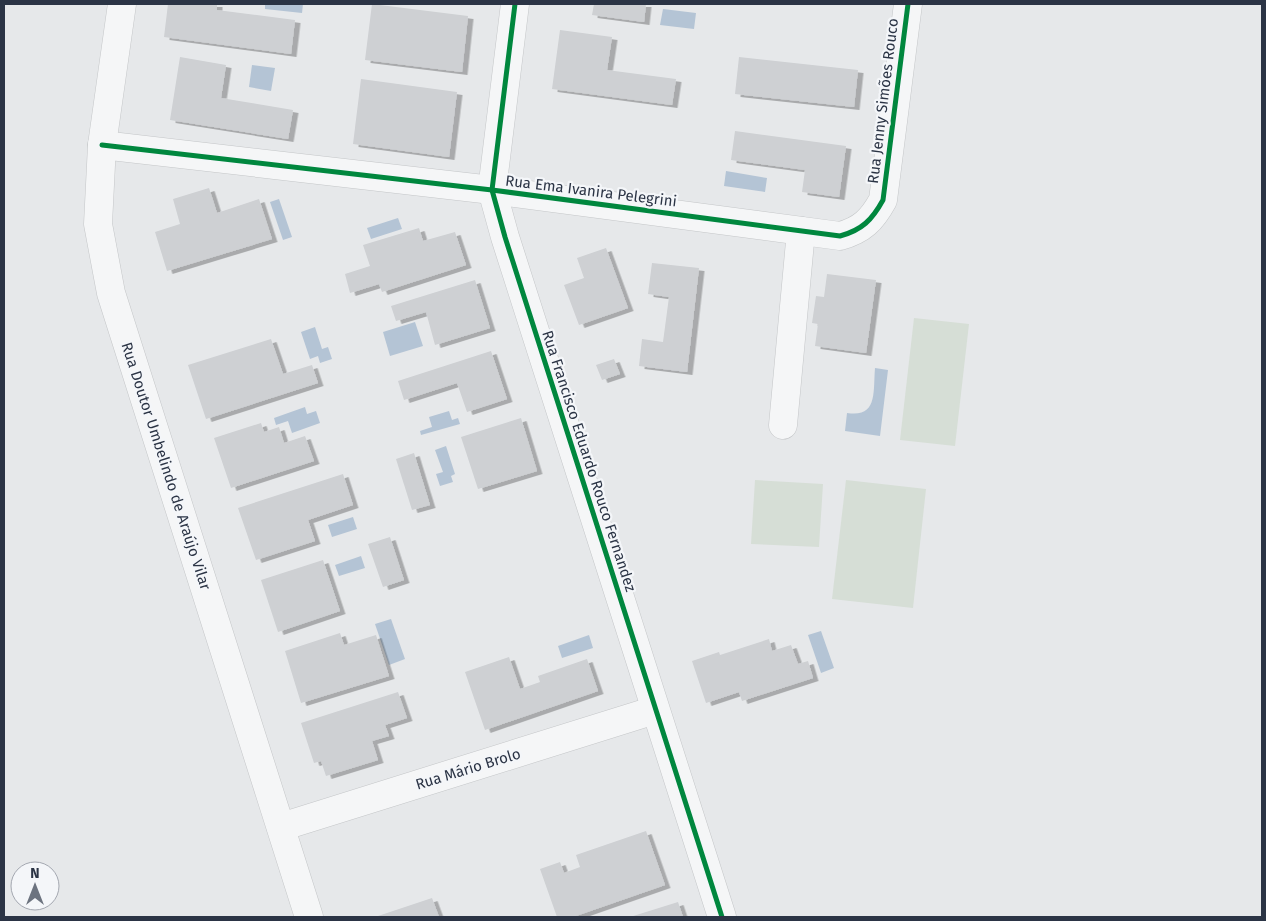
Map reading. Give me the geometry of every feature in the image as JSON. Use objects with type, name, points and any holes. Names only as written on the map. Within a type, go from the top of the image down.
[{"type":"street","name":"Rua Doutor Umbelindo de Araújo Vilar","points":[[122,4],[102,146],[98,224],[111,293],[309,917]]},
{"type":"street","name":"Rua Francisco Eduardo Rouco Fernandez","points":[[515,4],[492,190],[722,917]]},
{"type":"street","name":"Rua Jenny Simões Rouco","points":[[883,200],[908,4]]},
{"type":"street","name":"Rua Ema Ivanira Pelegrini","points":[[102,146],[492,190],[840,236],[856,232],[872,219],[883,200]]},
{"type":"street","points":[[782,425],[801,231]]},
{"type":"street","name":"Rua Mário Brolo","points":[[281,827],[655,710]]},
{"type":"shaded area","points":[[914,318],[969,324],[955,446],[900,440]]},
{"type":"shaded area","points":[[755,480],[823,484],[819,547],[751,544]]},
{"type":"shaded area","points":[[846,480],[926,489],[913,608],[832,599]]},
{"type":"water","points":[[265,4],[303,4],[302,13],[265,9]]},
{"type":"water","points":[[663,9],[696,13],[694,29],[660,25]]},
{"type":"water","points":[[252,65],[275,68],[271,91],[249,87]]},
{"type":"water","points":[[726,171],[767,178],[765,192],[724,186]]},
{"type":"water","points":[[279,199],[292,237],[283,240],[270,202]]},
{"type":"water","points":[[398,218],[402,229],[371,239],[367,228]]},
{"type":"water","points":[[415,322],[423,346],[390,356],[383,332]]},
{"type":"water","points":[[315,327],[322,349],[328,347],[332,359],[320,363],[318,356],[310,359],[301,332]]},
{"type":"water","points":[[875,368],[888,370],[880,436],[845,431],[847,413],[864,411],[872,401]]},
{"type":"water","points":[[305,407],[307,414],[316,411],[320,423],[292,433],[288,421],[276,425],[274,418]]},
{"type":"water","points":[[449,411],[452,420],[458,418],[460,424],[421,435],[420,431],[432,427],[429,417]]},
{"type":"water","points":[[446,446],[455,474],[451,476],[453,482],[440,486],[436,474],[443,472],[435,450]]},
{"type":"water","points":[[353,517],[357,529],[332,537],[328,525]]},
{"type":"water","points":[[361,556],[365,568],[339,576],[335,565]]},
{"type":"water","points":[[391,619],[405,659],[389,665],[375,624]]},
{"type":"water","points":[[821,631],[834,668],[821,673],[808,635]]},
{"type":"water","points":[[589,635],[593,648],[562,658],[558,646]]},
{"type":"building","points":[[168,4],[217,4],[217,10],[295,20],[291,54],[164,37]]},
{"type":"building","points":[[372,4],[468,16],[462,72],[365,60]]},
{"type":"building","points":[[594,4],[646,4],[644,22],[592,15]]},
{"type":"building","points":[[560,30],[612,37],[607,70],[676,79],[672,105],[552,89]]},
{"type":"building","points":[[180,57],[226,65],[221,98],[293,110],[288,139],[170,120]]},
{"type":"building","points":[[739,57],[858,70],[854,107],[735,94]]},
{"type":"building","points":[[361,79],[457,92],[449,157],[353,144]]},
{"type":"building","points":[[735,131],[846,146],[839,197],[802,192],[805,170],[731,160]]},
{"type":"building","points":[[209,188],[217,213],[259,199],[272,239],[167,271],[155,232],[180,224],[173,199]]},
{"type":"building","points":[[419,228],[423,241],[455,232],[466,265],[382,292],[379,284],[350,293],[345,274],[370,266],[363,245]]},
{"type":"building","points":[[606,248],[628,308],[579,325],[564,285],[584,278],[577,258]]},
{"type":"building","points":[[652,263],[699,268],[687,372],[639,366],[642,339],[663,342],[669,297],[648,294]]},
{"type":"building","points":[[827,274],[876,280],[866,353],[815,346],[818,324],[812,323],[816,296],[824,297]]},
{"type":"building","points":[[475,280],[490,328],[435,345],[426,312],[396,321],[391,306]]},
{"type":"building","points":[[271,339],[283,374],[312,365],[318,383],[206,419],[188,365]]},
{"type":"building","points":[[491,351],[507,399],[467,412],[457,383],[404,400],[398,381]]},
{"type":"building","points":[[614,359],[620,374],[602,380],[596,365]]},
{"type":"building","points":[[521,418],[537,471],[478,489],[461,437]]},
{"type":"building","points":[[261,423],[264,432],[279,427],[284,443],[305,436],[314,461],[231,488],[214,438]]},
{"type":"building","points":[[414,453],[430,505],[412,510],[396,459]]},
{"type":"building","points":[[343,474],[353,505],[308,520],[315,541],[256,560],[238,508]]},
{"type":"building","points":[[390,537],[404,580],[383,587],[368,544]]},
{"type":"building","points":[[323,560],[340,611],[278,632],[261,580]]},
{"type":"building","points":[[340,633],[344,645],[376,635],[389,676],[301,703],[285,651]]},
{"type":"building","points":[[769,639],[772,651],[791,645],[798,664],[808,661],[813,678],[742,701],[739,692],[706,703],[692,661],[719,652],[720,655]]},
{"type":"building","points":[[509,657],[520,689],[540,682],[538,676],[587,659],[598,691],[485,730],[465,672]]},
{"type":"building","points":[[398,692],[407,718],[385,725],[389,736],[372,741],[378,760],[326,776],[321,761],[314,763],[301,723]]},
{"type":"building","points":[[646,831],[665,885],[573,917],[557,917],[540,869],[560,862],[564,873],[580,867],[576,855]]},
{"type":"building","points":[[432,898],[439,917],[375,917]]},
{"type":"building","points":[[678,902],[683,917],[630,917]]},
{"type":"cycle path","points":[[515,4],[492,190],[505,237],[722,917]]},
{"type":"cycle path","points":[[102,145],[492,190],[840,236],[848,234],[866,223],[883,200],[908,4]]}]
